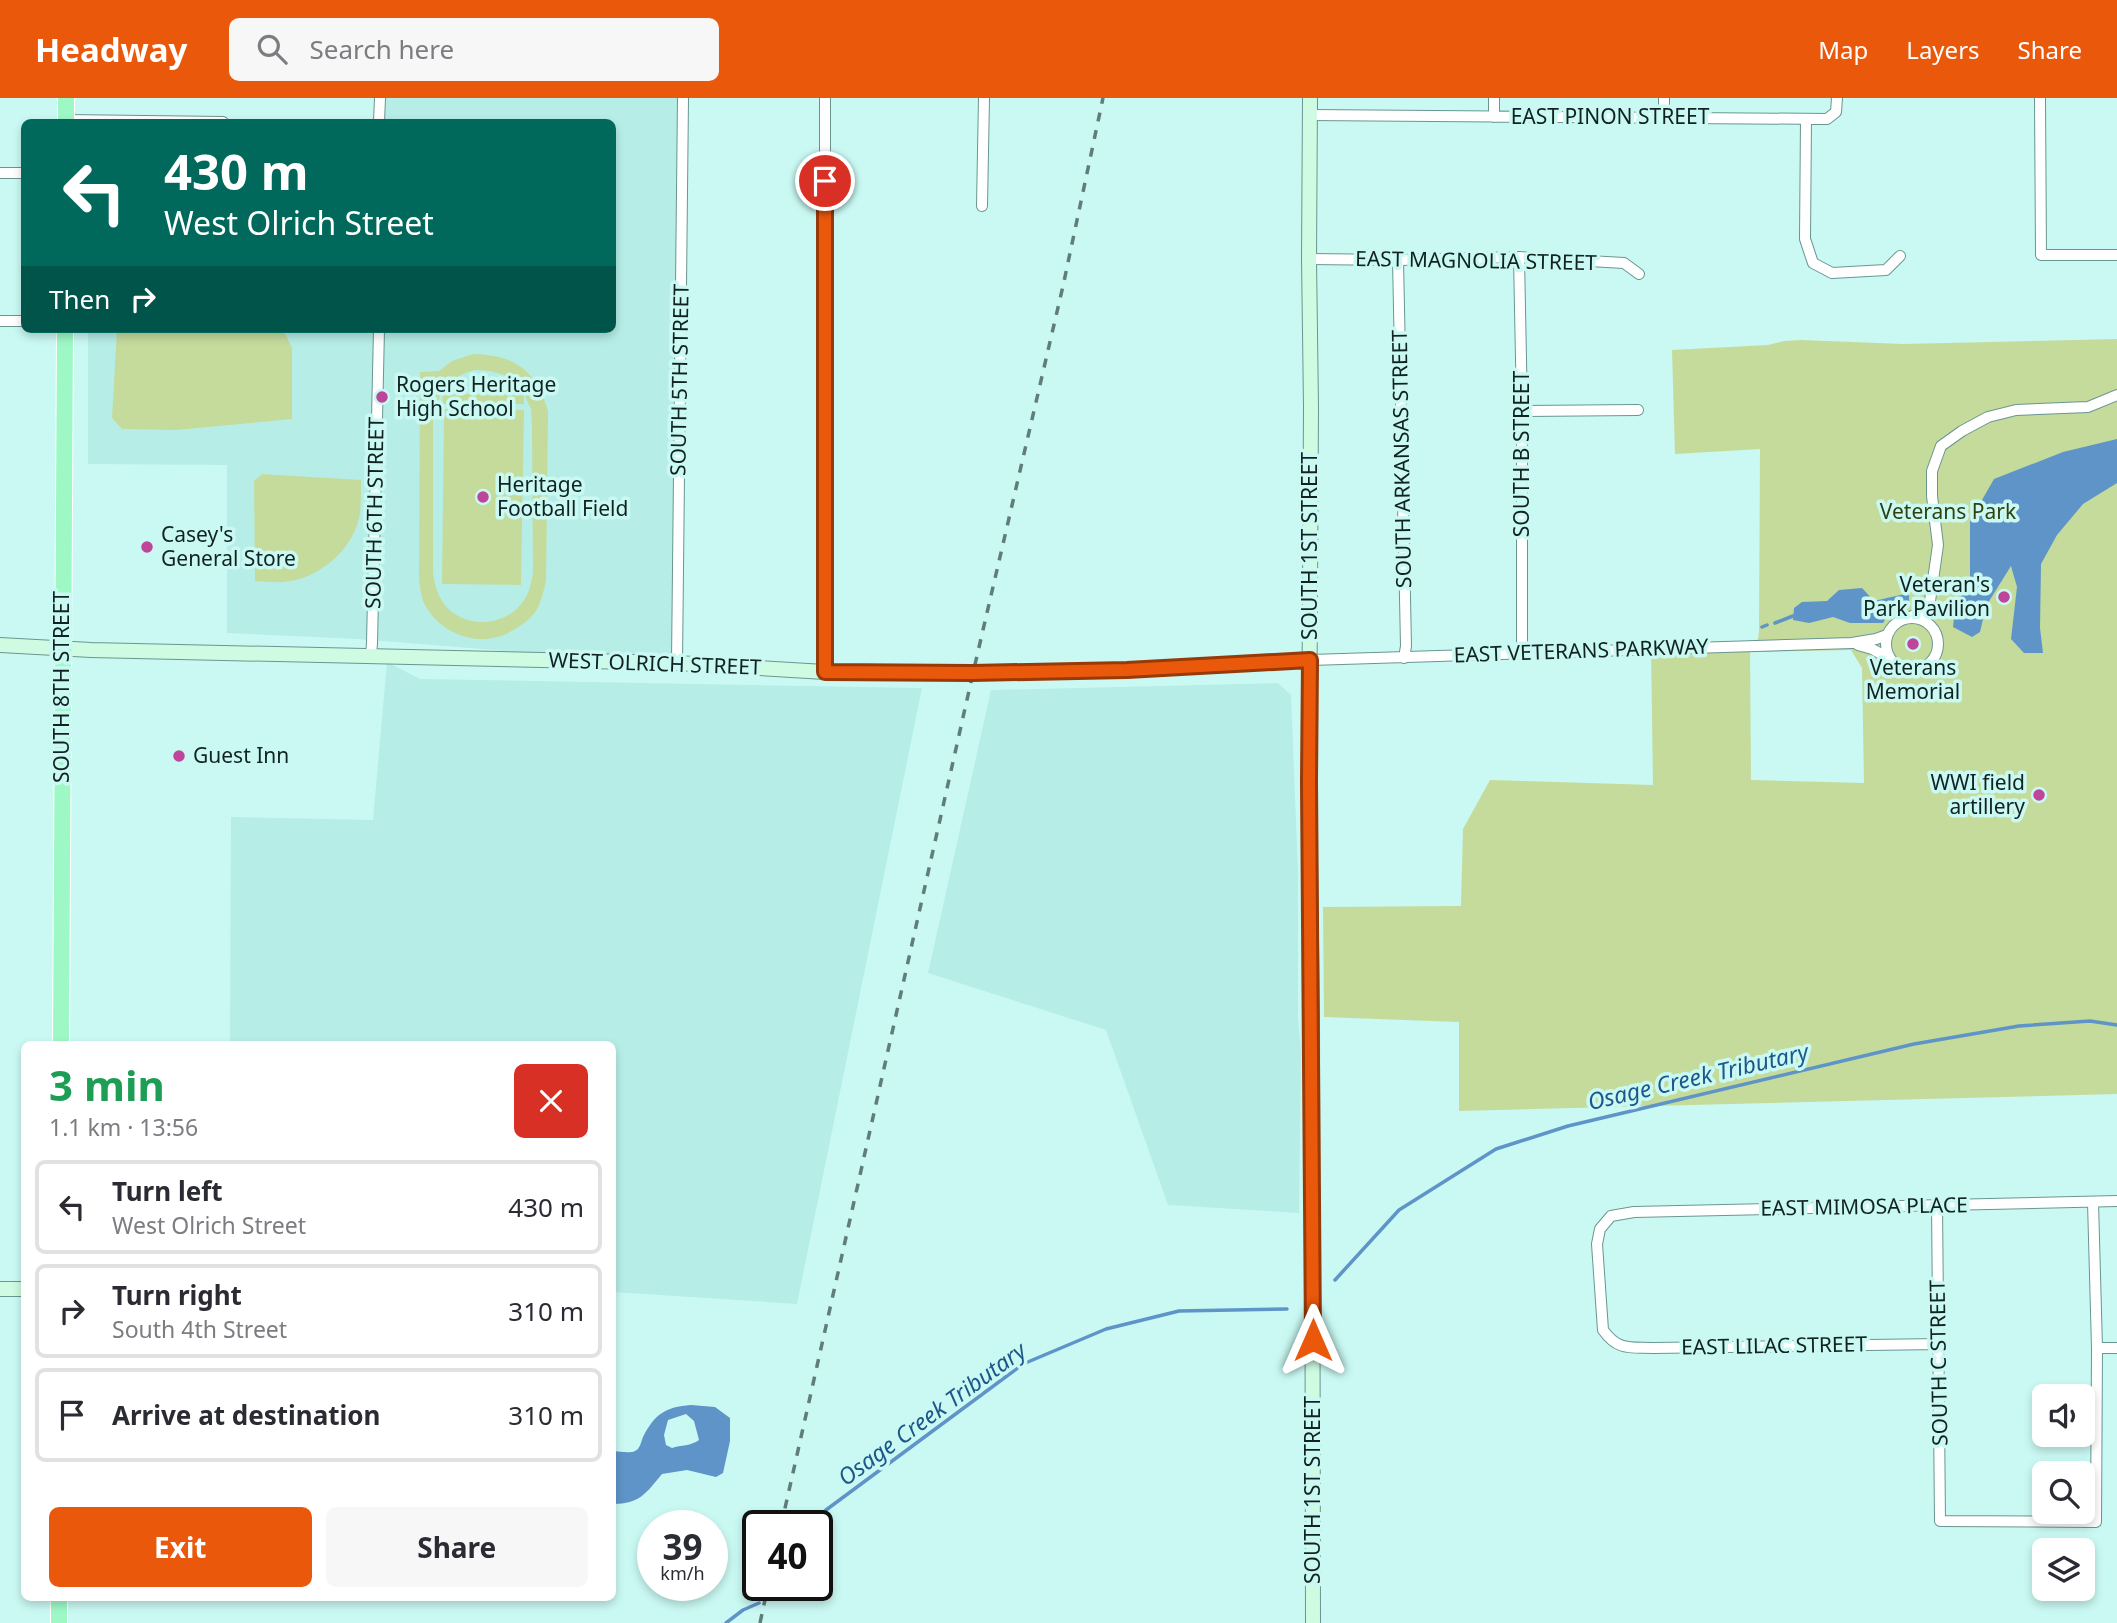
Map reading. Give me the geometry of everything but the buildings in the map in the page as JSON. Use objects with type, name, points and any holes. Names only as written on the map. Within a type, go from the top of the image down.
[{"type":"main road","points":[[66,98],[66,119]]},
{"type":"main road","name":"SOUTH 8TH STREET","points":[[61,1041],[65,333]]},
{"type":"main road","points":[[59,1601],[59,1623]]},
{"type":"street","points":[[379,119],[380,98]]},
{"type":"street","name":"SOUTH 5TH STREET","points":[[677,663],[683,98]]},
{"type":"street","points":[[825,98],[825,672]]},
{"type":"street","points":[[982,206],[984,98]]},
{"type":"street","name":"SOUTH 1ST STREET","points":[[1310,98],[1309,782],[1313,1623]]},
{"type":"street","points":[[1494,98],[1494,117]]},
{"type":"street","points":[[1664,98],[1664,116]]},
{"type":"street","name":"EAST PINON STREET","points":[[1310,115],[1827,119],[1836,112],[1837,98]]},
{"type":"street","points":[[2040,98],[2041,255],[2117,255]]},
{"type":"street","points":[[1806,119],[1805,239],[1813,263],[1832,273],[1886,270],[1900,256]]},
{"type":"street","points":[[0,173],[21,173]]},
{"type":"street","name":"EAST MAGNOLIA STREET","points":[[1309,259],[1519,257],[1624,263],[1639,274]]},
{"type":"street","name":"SOUTH B STREET","points":[[1519,257],[1522,652]]},
{"type":"street","name":"SOUTH ARKANSAS STREET","points":[[1398,260],[1406,646],[1404,658]]},
{"type":"street","points":[[0,321],[21,321]]},
{"type":"street","name":"SOUTH 6TH STREET","points":[[370,655],[379,333]]},
{"type":"street","points":[[1931,626],[1929,605],[1938,545],[1932,471],[1941,446],[1988,416],[2015,410],[2088,407],[2117,396]]},
{"type":"street","points":[[1522,411],[1638,410]]},
{"type":"street","name":"EAST VETERANS PARKWAY","points":[[1310,660],[1852,643],[1887,635],[1898,622],[1919,613],[1929,605]]},
{"type":"street","points":[[1908,618],[1924,621],[1931,626]]},
{"type":"street","name":"EAST VETERANS PARKWAY","points":[[1852,643],[1872,649],[1904,670],[1912,671],[1933,661],[1939,646],[1936,632],[1931,626]]},
{"type":"street","points":[[1887,635],[1886,651],[1889,658]]},
{"type":"street","name":"WEST OLRICH STREET","points":[[0,645],[91,650],[677,663],[825,672],[1127,670],[1310,660]]},
{"type":"street","name":"EAST MIMOSA PLACE","points":[[1611,1342],[1603,1330],[1597,1244],[1600,1229],[1611,1216],[1633,1212],[2117,1201]]},
{"type":"street","points":[[2093,1202],[2097,1348],[2117,1348]]},
{"type":"street","name":"SOUTH C STREET","points":[[1937,1205],[1940,1521],[2096,1522],[2097,1348]]},
{"type":"street","points":[[0,1289],[21,1289]]},
{"type":"street","name":"EAST LILAC STREET","points":[[1611,1342],[1624,1347],[1653,1348],[1939,1344]]},
{"type":"shaded area","name":"Rogers Heritage High School","points":[[375,98],[677,98],[677,663],[357,639],[227,633],[227,465],[88,464],[88,333],[616,333],[616,119],[373,119]]},
{"type":"shaded area","points":[[387,662],[420,679],[922,688],[797,1304],[616,1292],[616,1041],[230,1041],[231,817],[373,820]]},
{"type":"shaded area","points":[[1278,683],[1291,695],[1298,871],[1298,1017],[1301,1050],[1299,1213],[1168,1205],[1106,1030],[928,973],[991,690]]},
{"type":"green space","points":[[117,333],[285,333],[292,348],[292,419],[176,430],[122,429],[112,418]]},
{"type":"green space","name":"Veterans Park","points":[[2117,339],[2117,1094],[1459,1111],[1459,1022],[1324,1017],[1323,907],[1461,906],[1463,829],[1490,780],[1653,785],[1651,649],[1750,647],[1751,780],[1864,783],[1862,668],[1851,650],[1756,652],[1759,632],[1760,449],[1675,454],[1672,350],[1768,345],[1801,340],[1903,344]]},
{"type":"green space","points":[[473,354],[512,362],[530,375],[548,411],[546,581],[543,594],[536,611],[526,621],[510,632],[485,639],[460,635],[439,622],[423,601],[419,580],[420,372],[439,371],[452,361]],"holes":[[[474,370],[489,371],[509,378],[520,388],[531,409],[533,573],[529,590],[517,609],[507,616],[485,622],[463,618],[444,604],[433,573],[433,416],[442,393],[452,381]]]},
{"type":"green space","points":[[442,394],[524,394],[524,404],[443,404]]},
{"type":"green space","name":"Heritage Football Field","points":[[444,409],[524,410],[521,585],[442,584]]},
{"type":"green space","points":[[262,474],[361,480],[357,526],[343,550],[321,569],[296,580],[255,581],[254,481]]},
{"type":"water","points":[[2117,439],[2117,483],[2083,504],[2057,535],[2041,564],[2040,628],[2043,653],[2024,653],[2011,639],[2017,587],[2011,566],[1986,606],[1980,632],[1972,637],[1953,627],[1955,608],[1970,578],[1970,521],[1994,479],[2063,452]]},
{"type":"water","points":[[1862,588],[1874,601],[1909,593],[1909,602],[1901,610],[1887,611],[1883,623],[1850,623],[1833,617],[1809,623],[1793,620],[1794,608],[1802,602],[1827,601],[1839,590]]},
{"type":"water","points":[[691,1405],[715,1407],[730,1418],[730,1441],[723,1473],[716,1477],[687,1470],[662,1474],[647,1492],[636,1500],[616,1504],[616,1451],[637,1450],[647,1429],[657,1417],[668,1410]],"holes":[[[686,1414],[694,1421],[699,1440],[672,1448],[666,1445],[664,1435],[668,1420]]]},
{"type":"waterway","points":[[1775,623],[1793,616]]},
{"type":"waterway","points":[[1762,627],[1767,625]]},
{"type":"waterway","name":"Osage Creek Tributary","points":[[1335,1280],[1399,1210],[1496,1149],[1568,1126],[1914,1044],[2019,1026],[2090,1021],[2117,1025]]},
{"type":"waterway","name":"Osage Creek Tributary","points":[[826,1510],[1023,1364],[1106,1329],[1179,1311],[1287,1309]]},
{"type":"waterway","name":"Osage Creek Tributary","points":[[726,1623],[743,1610],[759,1603]]},
{"type":"railway","points":[[785,1510],[1063,286],[1103,98]]},
{"type":"railway","points":[[760,1623],[765,1601]]},
{"type":"place","name":"Rogers Heritage High School","points":[[382,397]]},
{"type":"place","name":"Heritage Football Field","points":[[483,497]]},
{"type":"place","name":"Casey's General Store","points":[[147,547]]},
{"type":"place","name":"Veteran's Park Pavilion","points":[[2004,597]]},
{"type":"place","name":"Veterans Memorial","points":[[1913,644]]},
{"type":"place","name":"Guest Inn","points":[[179,756]]},
{"type":"place","name":"WWI field artillery","points":[[2039,795]]},
{"type":"route","points":[[825,181],[825,672],[1127,670],[1310,660],[1313,1340]]}]
